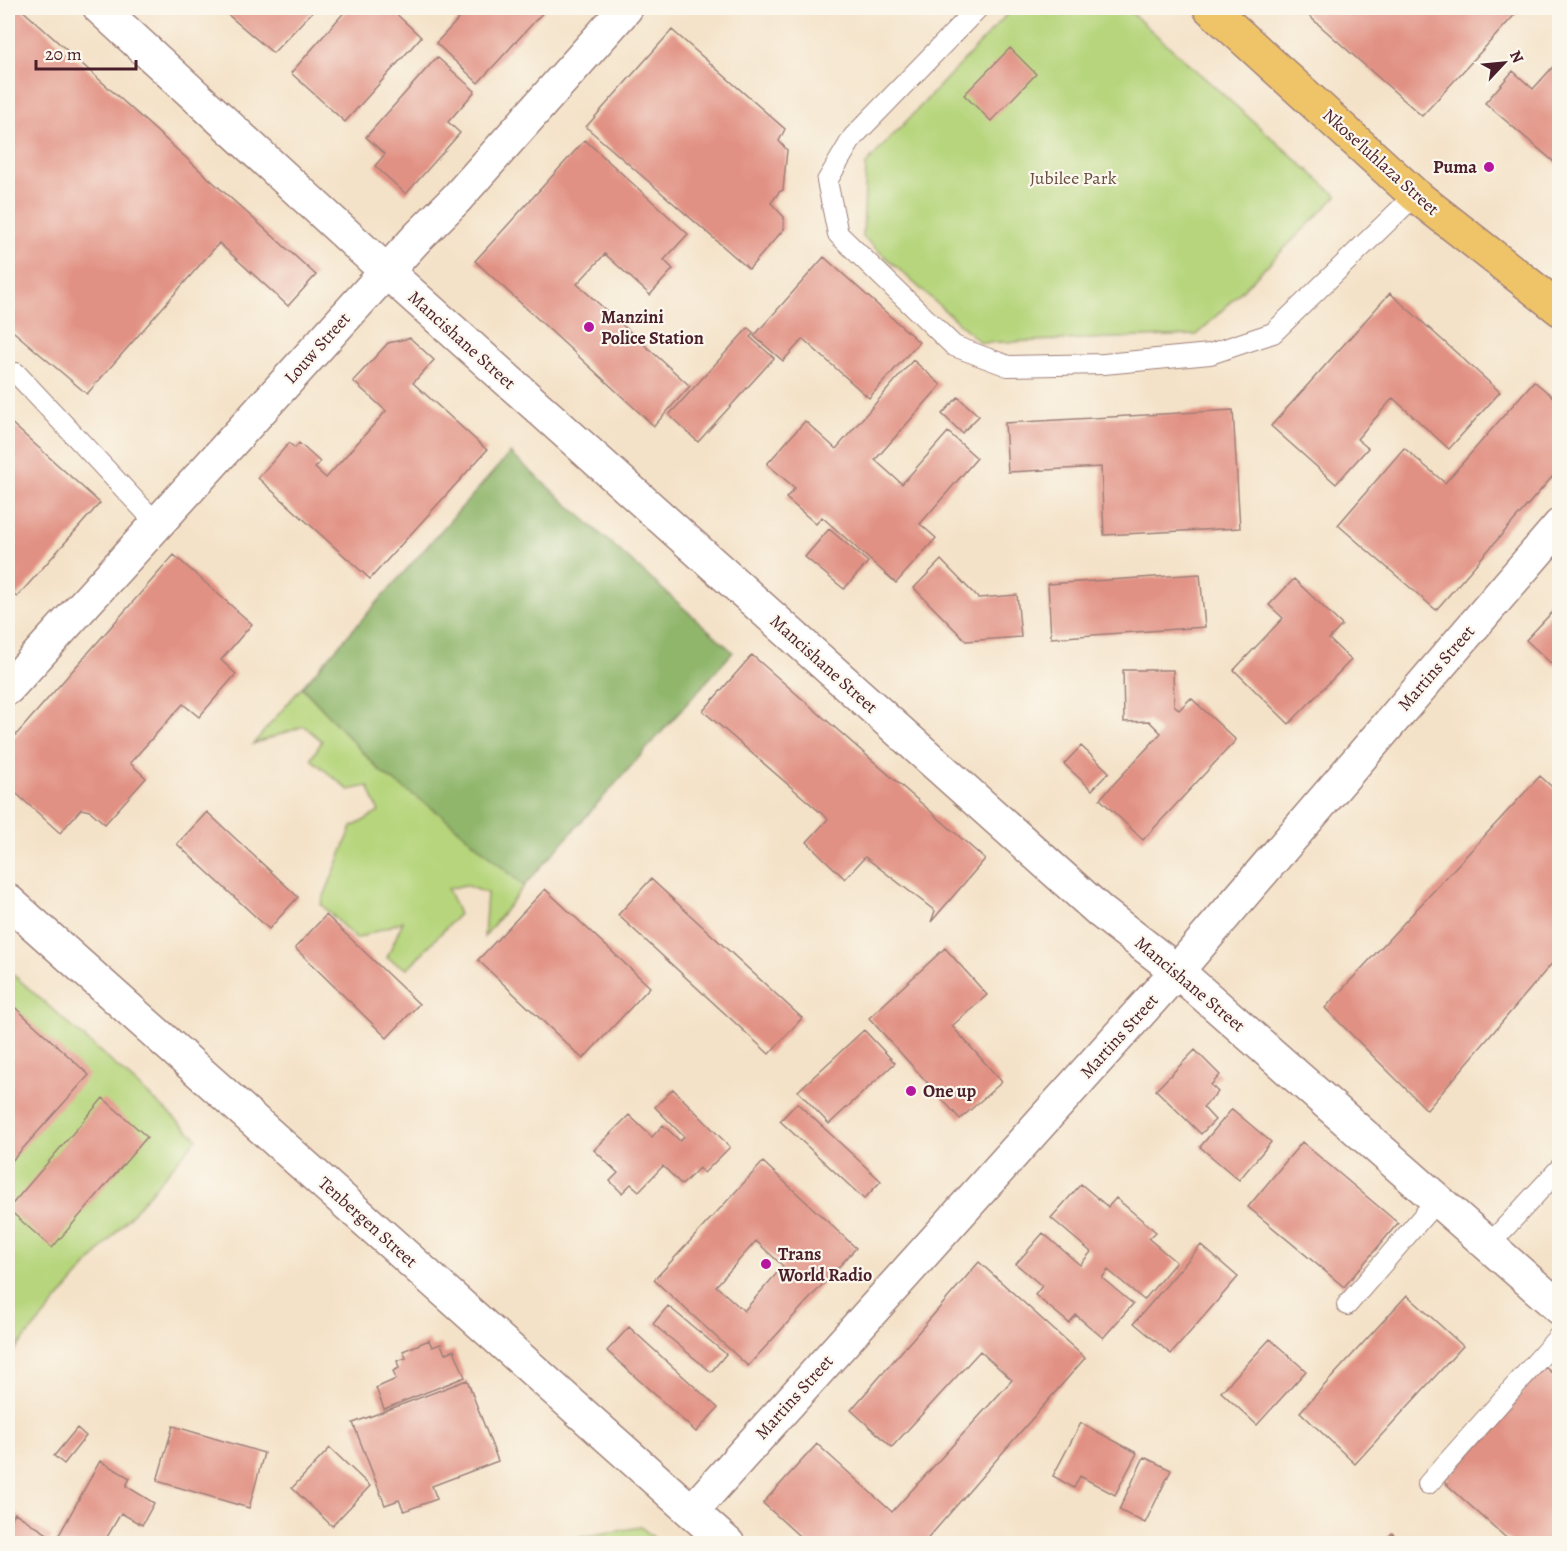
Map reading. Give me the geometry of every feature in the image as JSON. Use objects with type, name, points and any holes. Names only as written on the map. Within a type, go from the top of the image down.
[{"type":"main road","name":"Nkose'luhlaza Street","points":[[1210,8],[1415,195],[1560,309]]},
{"type":"street","name":"Mancishane Street","points":[[100,8],[387,272],[1101,912],[1177,971],[1560,1308]]},
{"type":"street","name":"Louw Street","points":[[8,688],[456,199],[626,8]]},
{"type":"street","name":"Martins Street","points":[[692,1511],[1177,971],[1560,525]]},
{"type":"street","name":"Tenbergen Street","points":[[8,901],[729,1544]]},
{"type":"lane","points":[[978,8],[853,137],[827,181],[838,234],[954,346],[1008,366],[1104,364],[1210,354],[1273,333],[1415,195]]},
{"type":"lane","points":[[16,373],[157,524]]},
{"type":"lane","points":[[1488,1245],[1560,1168]]},
{"type":"lane","points":[[1347,1305],[1437,1200]]},
{"type":"lane","points":[[1428,1484],[1560,1335]]},
{"type":"green space","name":"Jubilee Park","points":[[1013,8],[1126,8],[1337,196],[1197,335],[981,343],[863,237],[866,164]]},
{"type":"green space","points":[[510,453],[733,652],[524,886],[443,816],[381,772],[302,687]]},
{"type":"green space","points":[[302,687],[381,772],[443,816],[524,886],[484,937],[487,893],[465,885],[448,889],[459,914],[407,969],[387,958],[403,921],[356,939],[321,904],[352,827],[379,812],[368,786],[349,790],[311,759],[322,741],[304,726],[253,744]]},
{"type":"green space","points":[[8,970],[197,1138],[8,1358]]},
{"type":"green space","points":[[641,1527],[660,1543],[544,1543]]},
{"type":"building","points":[[8,8],[20,8],[316,275],[288,306],[219,243],[87,394],[8,327]]},
{"type":"building","points":[[220,8],[316,8],[273,53]]},
{"type":"building","points":[[348,8],[390,8],[421,37],[345,122],[291,73]]},
{"type":"building","points":[[469,8],[546,9],[478,83],[436,43]]},
{"type":"building","points":[[1300,8],[1519,8],[1520,9],[1422,116]]},
{"type":"building","points":[[672,30],[785,129],[779,141],[787,150],[783,190],[771,203],[784,217],[784,229],[749,269],[586,127]]},
{"type":"building","points":[[1010,48],[1036,74],[991,121],[964,95]]},
{"type":"building","points":[[437,57],[475,91],[448,122],[460,133],[406,194],[375,166],[385,154],[366,137]]},
{"type":"building","points":[[1560,59],[1560,167],[1485,103],[1513,71],[1533,89]]},
{"type":"building","points":[[585,140],[688,234],[664,260],[673,269],[650,295],[605,254],[577,284],[690,386],[654,426],[475,261]]},
{"type":"building","points":[[824,257],[919,342],[869,398],[803,339],[783,361],[754,336]]},
{"type":"building","points":[[1390,293],[1500,392],[1449,449],[1393,398],[1357,439],[1368,448],[1336,484],[1271,426]]},
{"type":"building","points":[[748,328],[754,333],[750,337],[774,358],[698,442],[669,415]]},
{"type":"building","points":[[410,338],[434,360],[413,383],[487,450],[370,579],[258,478],[289,443],[295,448],[299,443],[320,462],[315,468],[326,478],[386,411],[353,381],[388,343]]},
{"type":"building","points":[[913,360],[941,385],[875,460],[902,484],[948,432],[977,458],[920,524],[936,538],[896,583],[822,517],[816,524],[786,498],[795,488],[767,464],[805,421],[836,449]]},
{"type":"building","points":[[1534,381],[1560,403],[1560,468],[1436,610],[1338,525],[1404,448],[1445,483]]},
{"type":"building","points":[[958,397],[979,416],[962,433],[942,414]]},
{"type":"building","points":[[1233,410],[1240,528],[1104,535],[1101,467],[1008,472],[1005,423]]},
{"type":"building","points":[[8,420],[100,503],[17,597],[11,593],[8,597]]},
{"type":"building","points":[[829,529],[868,562],[844,589],[805,557]]},
{"type":"building","points":[[174,555],[252,624],[221,660],[236,674],[199,717],[183,704],[130,763],[146,778],[105,824],[90,811],[81,809],[60,833],[8,786],[8,744]]},
{"type":"building","points":[[941,560],[978,598],[1017,595],[1021,637],[966,641],[914,588]]},
{"type":"building","points":[[1200,574],[1205,627],[1051,638],[1048,584]]},
{"type":"building","points":[[1294,579],[1342,625],[1329,639],[1351,660],[1289,724],[1234,670],[1283,618],[1269,605]]},
{"type":"building","points":[[1560,604],[1560,660],[1554,666],[1526,640]]},
{"type":"building","points":[[752,655],[985,859],[931,922],[935,911],[865,857],[845,879],[807,842],[828,819],[703,711]]},
{"type":"building","points":[[1123,670],[1173,670],[1174,705],[1179,710],[1191,698],[1236,740],[1143,840],[1100,799],[1161,733],[1149,721],[1124,722]]},
{"type":"building","points":[[1081,746],[1109,772],[1092,790],[1064,764]]},
{"type":"building","points":[[1540,776],[1560,794],[1560,954],[1427,1110],[1325,1008]]},
{"type":"building","points":[[207,812],[298,897],[269,929],[177,844]]},
{"type":"building","points":[[651,879],[802,1018],[769,1054],[618,915]]},
{"type":"building","points":[[545,889],[650,987],[583,1059],[478,960]]},
{"type":"building","points":[[326,915],[419,1004],[387,1038],[295,948]]},
{"type":"building","points":[[945,948],[987,995],[952,1026],[1002,1082],[960,1119],[869,1018]]},
{"type":"building","points":[[8,1001],[89,1075],[8,1165]]},
{"type":"building","points":[[864,1030],[895,1063],[829,1124],[798,1091]]},
{"type":"building","points":[[1195,1050],[1220,1075],[1211,1085],[1218,1092],[1203,1107],[1215,1120],[1201,1134],[1156,1090]]},
{"type":"building","points":[[673,1089],[730,1147],[704,1173],[699,1168],[682,1185],[663,1166],[639,1191],[631,1184],[622,1193],[610,1181],[618,1173],[594,1150],[629,1115],[652,1137],[663,1125],[680,1141],[684,1137],[655,1107]]},
{"type":"building","points":[[103,1098],[147,1137],[52,1248],[8,1209]]},
{"type":"building","points":[[797,1103],[881,1181],[864,1199],[780,1121]]},
{"type":"building","points":[[1232,1109],[1271,1142],[1239,1180],[1200,1147]]},
{"type":"building","points":[[1302,1142],[1398,1223],[1344,1287],[1248,1207]]},
{"type":"building","points":[[763,1162],[856,1248],[748,1366],[654,1280]],"holes":[[[756,1241],[783,1266],[744,1311],[716,1286]]]},
{"type":"building","points":[[1081,1184],[1108,1207],[1116,1198],[1156,1232],[1149,1239],[1176,1262],[1144,1300],[1108,1270],[1102,1278],[1133,1304],[1103,1338],[1076,1315],[1069,1323],[1035,1295],[1042,1286],[1016,1264],[1043,1233],[1080,1265],[1091,1252],[1051,1218]]},
{"type":"building","points":[[1201,1245],[1238,1277],[1171,1354],[1134,1323]]},
{"type":"building","points":[[979,1262],[1085,1358],[923,1544],[808,1544],[763,1503],[817,1444],[892,1512],[1012,1380],[980,1351],[892,1447],[851,1410]]},
{"type":"building","points":[[1407,1295],[1463,1346],[1355,1464],[1300,1412]]},
{"type":"building","points":[[668,1306],[726,1354],[711,1372],[653,1324]]},
{"type":"building","points":[[629,1327],[718,1408],[696,1432],[607,1351]]},
{"type":"building","points":[[1270,1339],[1306,1371],[1257,1425],[1221,1392]]},
{"type":"building","points":[[429,1340],[432,1347],[441,1344],[445,1354],[454,1350],[465,1377],[384,1409],[376,1388],[396,1379],[393,1371],[399,1368],[397,1361],[406,1358],[403,1351]]},
{"type":"building","points":[[1545,1367],[1560,1380],[1560,1542],[1513,1544],[1444,1482]]},
{"type":"building","points":[[467,1380],[498,1461],[432,1486],[437,1499],[404,1511],[399,1500],[385,1505],[353,1423]]},
{"type":"building","points":[[1081,1423],[1137,1453],[1115,1495],[1080,1476],[1074,1488],[1053,1476]]},
{"type":"building","points":[[173,1426],[264,1453],[249,1508],[157,1481]]},
{"type":"building","points":[[77,1428],[86,1436],[64,1464],[54,1456]]},
{"type":"building","points":[[330,1448],[370,1486],[332,1526],[292,1488]]},
{"type":"building","points":[[1144,1457],[1171,1470],[1145,1523],[1119,1510]]},
{"type":"building","points":[[100,1461],[130,1478],[126,1486],[154,1503],[142,1525],[121,1513],[103,1544],[54,1544]]},
{"type":"building","points":[[15,1513],[52,1537],[47,1544],[8,1542],[8,1524]]},
{"type":"building","points":[[1392,1533],[1404,1544],[1382,1544]]},
{"type":"place","name":"Puma","points":[[1489,167]]},
{"type":"place","name":"Manzini Police Station","points":[[589,327]]},
{"type":"place","name":"One up","points":[[911,1091]]},
{"type":"place","name":"Trans World Radio","points":[[766,1264]]}]
